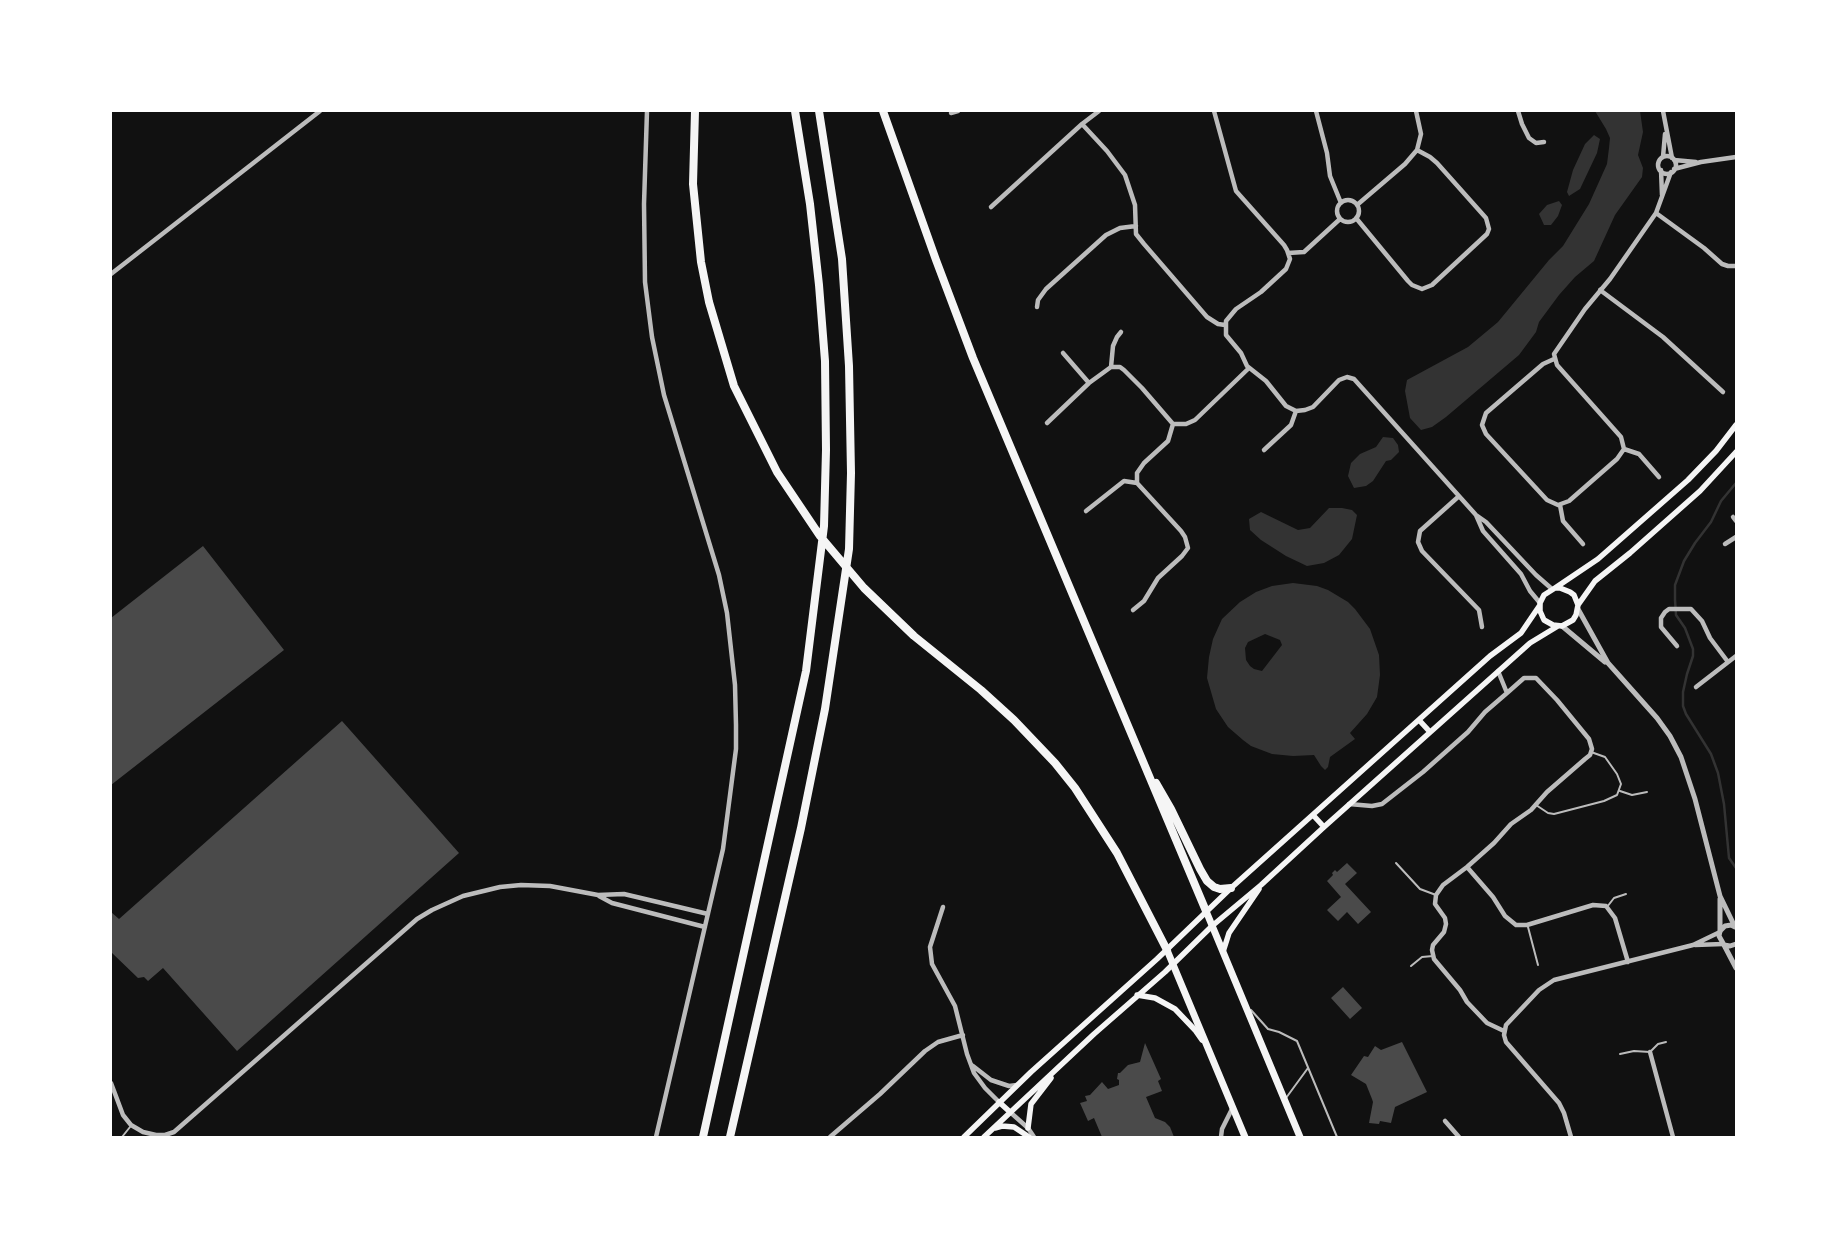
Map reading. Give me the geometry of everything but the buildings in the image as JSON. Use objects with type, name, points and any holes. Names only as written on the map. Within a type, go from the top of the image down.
[{"type":"highway","points":[[695,111],[693,184],[701,262],[709,302],[734,386],[777,472],[828,546],[864,588],[914,636],[981,690],[1014,720],[1055,763],[1075,788],[1117,853],[1167,950],[1245,1137]]},
{"type":"highway","points":[[703,1137],[806,671],[824,526],[826,450],[824,351],[810,204],[795,111]]},
{"type":"highway","points":[[730,1137],[801,828],[825,709],[849,549],[851,473],[849,366],[842,259],[819,111]]},
{"type":"highway","points":[[883,111],[973,358],[1300,1137]]},
{"type":"highway","points":[[1139,755],[1171,809],[1207,881],[1220,889],[1231,888]]},
{"type":"main road","points":[[964,1137],[999,1102],[1167,950],[1231,888],[1490,656],[1521,633],[1544,595],[1598,560],[1688,480],[1716,451],[1736,425]]},
{"type":"main road","points":[[984,1137],[1137,995],[1173,965],[1212,926],[1261,885],[1498,671],[1530,643],[1573,620],[1578,607],[1595,581],[1630,553],[1700,491],[1736,452]]},
{"type":"main road","points":[[1554,589],[1560,588],[1570,592],[1574,595],[1578,607]]},
{"type":"main road","points":[[1540,604],[1541,616],[1544,620],[1560,626]]},
{"type":"main road","points":[[1419,720],[1430,732]]},
{"type":"main road","points":[[1313,814],[1324,827]]},
{"type":"main road","points":[[1223,953],[1229,933],[1261,885]]},
{"type":"main road","points":[[1137,995],[1155,998],[1175,1009],[1195,1030],[1209,1051]]},
{"type":"main road","points":[[1028,1128],[1033,1100],[1070,1056]]},
{"type":"main road","points":[[999,1102],[1010,1112]]},
{"type":"main road","points":[[992,1129],[1008,1126],[1019,1129],[1030,1137]]},
{"type":"street","points":[[111,274],[320,111]]},
{"type":"street","points":[[647,111],[644,204],[645,282],[652,337],[664,395],[719,575],[727,613],[736,685],[736,749],[728,816],[705,928],[656,1137]]},
{"type":"street","points":[[951,113],[958,111]]},
{"type":"street","points":[[991,207],[1082,124],[1099,111]]},
{"type":"street","points":[[1214,111],[1236,191],[1284,245],[1290,259],[1286,269],[1261,292],[1236,309],[1225,325],[1226,335],[1241,353],[1249,368],[1266,381],[1286,406],[1296,410],[1305,410],[1313,407],[1339,380],[1347,377],[1354,379],[1458,497],[1486,522],[1536,575],[1554,589]]},
{"type":"street","points":[[1316,111],[1327,152],[1330,176],[1341,203],[1337,212],[1343,221],[1350,222],[1356,218],[1359,212],[1356,205],[1351,201],[1341,203]]},
{"type":"street","points":[[1356,205],[1405,164],[1416,150],[1421,134],[1416,111]]},
{"type":"street","points":[[1518,111],[1522,124],[1530,138],[1536,143],[1544,142]]},
{"type":"street","points":[[1624,448],[1621,437],[1557,365],[1554,359],[1555,350],[1610,279],[1656,213],[1673,171],[1673,159],[1663,111]]},
{"type":"street","points":[[1082,124],[1107,151],[1125,175],[1135,205],[1136,234],[1207,317],[1218,324],[1225,325]]},
{"type":"street","points":[[1662,198],[1661,170],[1658,163],[1663,157],[1666,130]]},
{"type":"street","points":[[1356,218],[1412,286],[1422,289],[1427,288],[1438,279],[1486,234],[1489,229],[1486,218],[1437,163],[1416,150]]},
{"type":"street","points":[[1663,157],[1668,156],[1673,159],[1701,162]]},
{"type":"street","points":[[1661,170],[1666,173],[1701,162],[1736,157]]},
{"type":"street","points":[[1656,213],[1708,251],[1722,264],[1736,266]]},
{"type":"street","points":[[1288,254],[1304,252],[1340,219]]},
{"type":"street","points":[[1037,307],[1041,294],[1106,235],[1120,228],[1136,226]]},
{"type":"street","points":[[1600,290],[1662,337],[1723,392]]},
{"type":"street","points":[[1111,367],[1113,346],[1121,332]]},
{"type":"street","points":[[1063,353],[1089,383]]},
{"type":"street","points":[[1554,359],[1542,364],[1488,412],[1484,417],[1482,425],[1484,431],[1552,504],[1560,505],[1569,501],[1617,458],[1624,448]]},
{"type":"street","points":[[1047,423],[1089,383],[1111,367],[1120,367],[1142,388],[1173,424],[1186,424],[1195,420],[1249,368]]},
{"type":"street","points":[[1264,450],[1291,425],[1296,410]]},
{"type":"street","points":[[1137,483],[1140,468],[1168,441],[1173,424]]},
{"type":"street","points":[[1624,448],[1639,454],[1660,477]]},
{"type":"street","points":[[1086,511],[1124,481],[1137,483],[1185,537],[1188,548],[1158,578],[1144,602],[1133,610]]},
{"type":"street","points":[[1458,497],[1420,531],[1418,542],[1422,551],[1479,610],[1482,627]]},
{"type":"street","points":[[1560,505],[1563,522],[1583,544]]},
{"type":"street","points":[[1476,515],[1483,531],[1520,574],[1540,604]]},
{"type":"street","points":[[1725,544],[1736,537]]},
{"type":"street","points":[[1578,607],[1608,663]]},
{"type":"street","points":[[1677,646],[1661,627],[1661,618],[1669,609],[1691,609],[1702,621],[1710,638],[1728,662]]},
{"type":"street","points":[[1560,626],[1608,663],[1657,718],[1670,736],[1681,757],[1695,799],[1720,896],[1735,927]]},
{"type":"street","points":[[1696,687],[1736,656]]},
{"type":"street","points":[[1498,671],[1507,693]]},
{"type":"street","points":[[1349,804],[1372,806],[1385,802],[1398,790],[1416,778],[1468,732],[1485,712],[1524,678],[1536,678],[1542,683],[1589,739],[1592,745],[1591,752],[1585,759],[1547,792],[1536,805],[1511,824],[1494,843],[1467,867],[1443,885],[1436,895],[1435,904],[1445,918],[1446,926],[1443,934],[1433,945],[1433,956],[1438,965],[1462,992],[1467,1002],[1486,1023],[1504,1031]]},
{"type":"street","points":[[1467,867],[1493,897],[1508,921],[1516,925],[1527,925],[1593,905],[1608,907],[1616,918],[1628,962]]},
{"type":"street","points":[[111,1083],[123,1115],[131,1125],[149,1135],[165,1136],[174,1132],[400,934],[432,910],[463,896],[500,887],[521,885],[550,886],[598,895],[624,894],[708,914]]},
{"type":"street","points":[[598,895],[612,903],[705,928]]},
{"type":"street","points":[[1720,896],[1720,939],[1736,968]]},
{"type":"street","points":[[943,907],[932,939],[930,957],[932,964],[955,1006],[967,1054],[972,1066],[980,1082],[999,1102]]},
{"type":"street","points":[[1571,1137],[1561,1107],[1506,1042],[1504,1031],[1508,1023],[1539,990],[1554,980],[1693,945],[1727,926],[1735,927]]},
{"type":"street","points":[[1693,945],[1724,944],[1730,946],[1736,944]]},
{"type":"street","points":[[830,1137],[880,1094],[925,1051],[938,1042],[963,1035]]},
{"type":"street","points":[[1650,1052],[1673,1137]]},
{"type":"street","points":[[972,1066],[991,1080],[1009,1086],[1018,1085]]},
{"type":"street","points":[[1221,1137],[1222,1129],[1233,1107]]},
{"type":"street","points":[[1010,1112],[1028,1128],[1034,1137]]},
{"type":"street","points":[[1445,1121],[1459,1137]]},
{"type":"lane","points":[[1536,805],[1548,813],[1554,814],[1613,798],[1620,791],[1621,781],[1609,761],[1603,756],[1591,752]]},
{"type":"lane","points":[[1620,791],[1633,796],[1647,792]]},
{"type":"lane","points":[[1396,863],[1420,889],[1436,895]]},
{"type":"lane","points":[[1608,907],[1614,898],[1626,894]]},
{"type":"lane","points":[[1527,925],[1538,965]]},
{"type":"lane","points":[[1411,966],[1422,957],[1433,956]]},
{"type":"lane","points":[[1246,1005],[1268,1029],[1297,1041],[1337,1137]]},
{"type":"lane","points":[[1620,1054],[1634,1050],[1650,1052],[1658,1044],[1666,1042]]},
{"type":"lane","points":[[1284,1100],[1308,1068]]},
{"type":"lane","points":[[122,1137],[131,1125]]},
{"type":"shaded area","points":[[1595,111],[1640,111],[1643,132],[1638,155],[1643,168],[1642,177],[1615,215],[1594,261],[1575,277],[1559,295],[1539,322],[1536,332],[1519,355],[1446,417],[1432,427],[1421,430],[1410,418],[1405,391],[1407,380],[1468,347],[1498,322],[1549,260],[1563,246],[1589,204],[1607,164],[1610,138]]},
{"type":"shaded area","points":[[1594,135],[1600,139],[1597,153],[1580,189],[1569,196],[1567,192],[1573,170],[1585,144]]},
{"type":"shaded area","points":[[1559,201],[1562,205],[1558,216],[1551,225],[1544,225],[1539,214],[1547,205]]},
{"type":"shaded area","points":[[1383,437],[1393,438],[1398,445],[1399,452],[1391,460],[1386,461],[1373,481],[1366,486],[1354,488],[1348,476],[1351,463],[1360,454],[1376,447]]},
{"type":"shaded area","points":[[1329,508],[1352,510],[1357,515],[1352,539],[1339,555],[1324,563],[1307,566],[1286,556],[1261,540],[1250,530],[1249,519],[1261,512],[1298,530],[1310,528]]},
{"type":"shaded area","points":[[1293,583],[1317,586],[1348,602],[1370,629],[1379,655],[1380,675],[1377,697],[1367,714],[1350,733],[1355,739],[1330,757],[1328,767],[1325,770],[1314,755],[1272,754],[1251,746],[1243,740],[1228,727],[1216,709],[1207,678],[1213,639],[1222,619],[1240,602],[1256,592],[1272,586]],"holes":[[[1265,634],[1280,640],[1282,645],[1262,671],[1250,666],[1246,660],[1245,648],[1248,642]]]},
{"type":"waterway","points":[[1736,483],[1721,501],[1711,522],[1684,561],[1675,585],[1676,615],[1685,628],[1693,649],[1693,656],[1683,692],[1683,706],[1711,754],[1718,773],[1724,804],[1729,858],[1736,868]]}]
